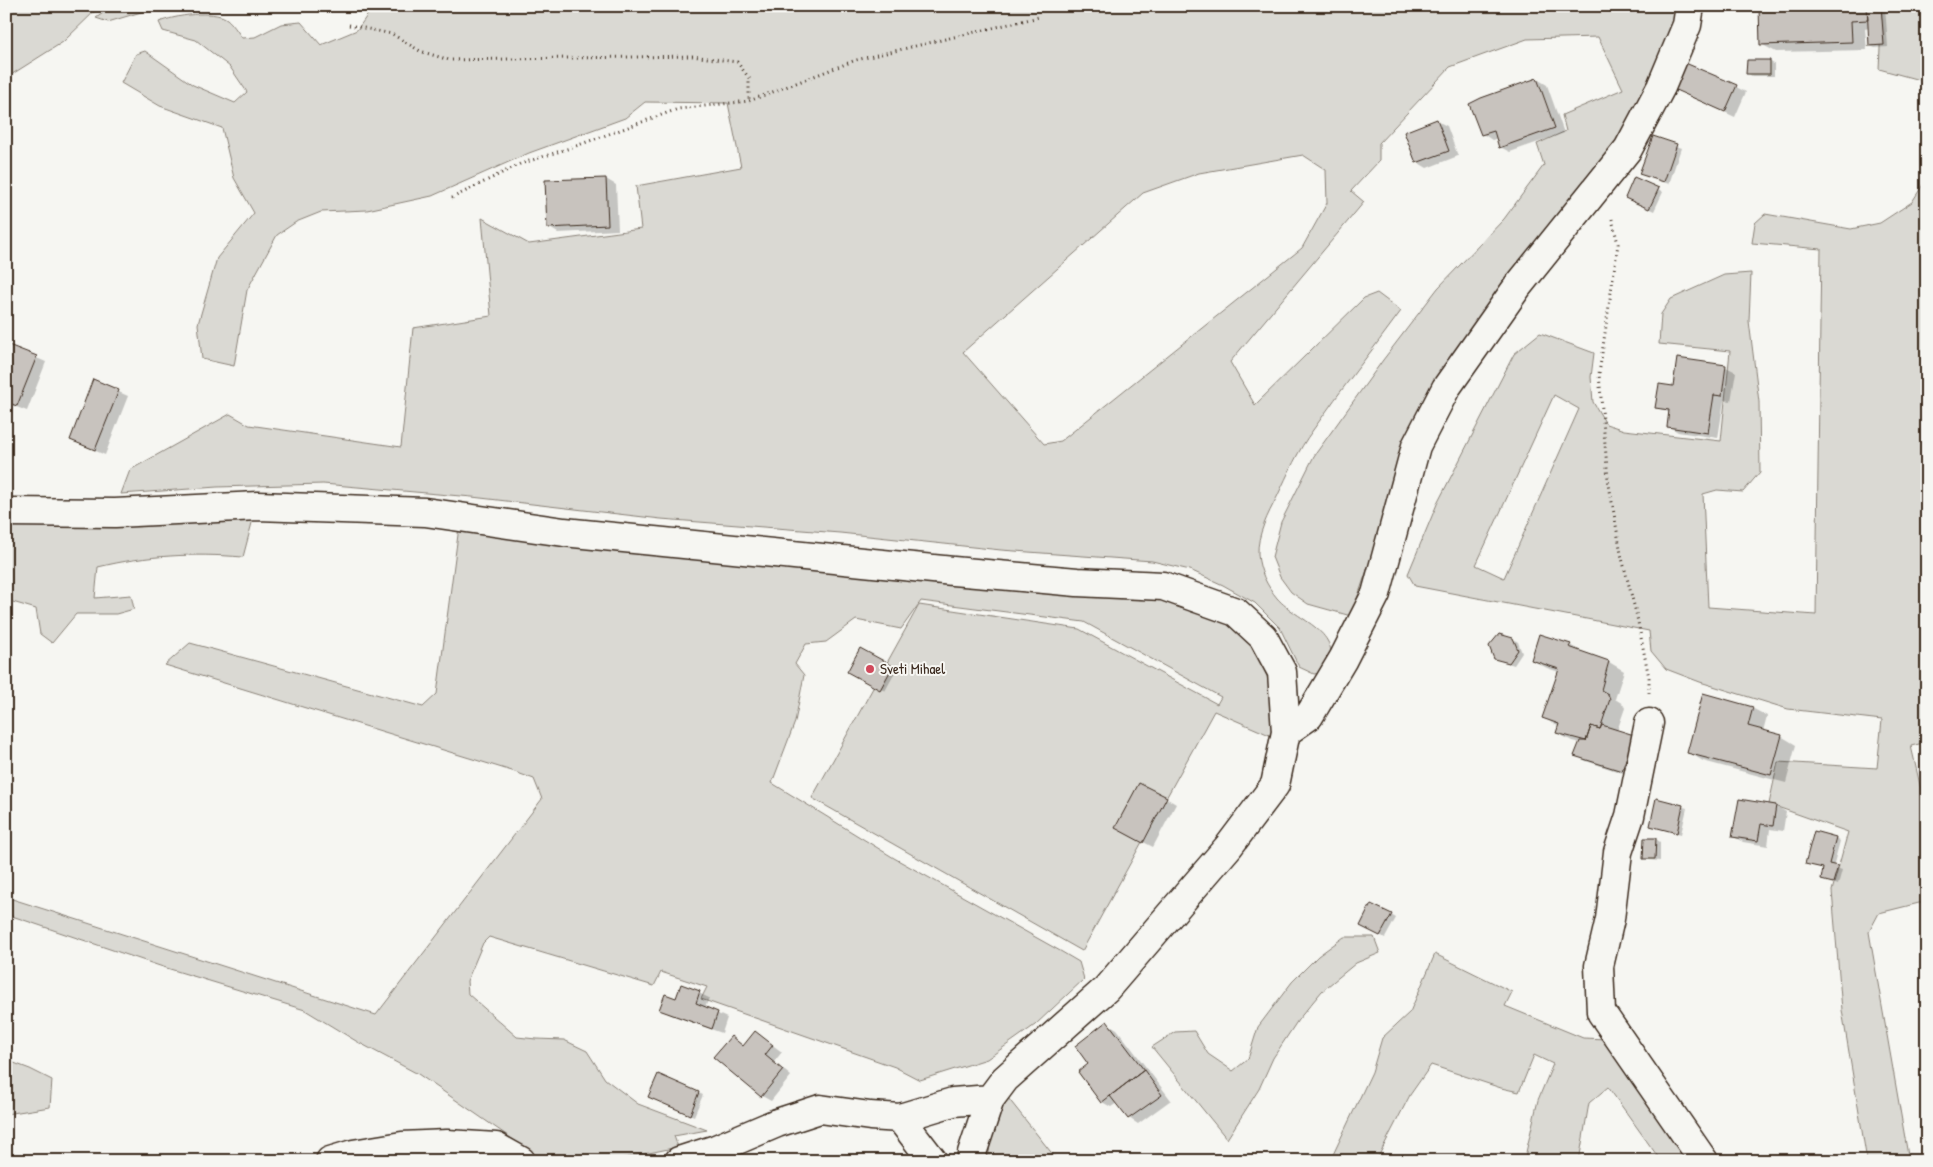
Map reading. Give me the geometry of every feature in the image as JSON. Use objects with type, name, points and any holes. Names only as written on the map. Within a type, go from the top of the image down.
[{"type":"street","points":[[1286,732],[1309,716],[1343,659],[1376,594],[1416,446],[1446,388],[1518,286],[1628,149],[1662,87],[1687,25],[1690,6]]},
{"type":"street","points":[[6,512],[115,513],[258,506],[425,512],[564,532],[943,570],[1077,582],[1163,586],[1236,612],[1263,637],[1282,672],[1286,732],[1274,785],[1229,846],[1106,989],[1005,1079],[990,1100],[972,1153],[972,1161]]},
{"type":"street","points":[[1648,723],[1630,816],[1618,852],[1610,919],[1599,966],[1601,1012],[1704,1161]]},
{"type":"street","points":[[679,1161],[716,1149],[777,1123],[820,1109],[900,1118],[953,1102],[990,1100]]},
{"type":"street","points":[[900,1118],[933,1161]]},
{"type":"street","points":[[330,1161],[353,1154],[402,1146],[447,1144],[496,1147],[521,1161]]},
{"type":"path","points":[[452,198],[520,164],[678,109],[749,101],[856,60],[1039,17]]},
{"type":"path","points":[[349,25],[392,34],[420,52],[449,60],[692,56],[737,62],[749,78],[749,101]]},
{"type":"path","points":[[1589,199],[1610,209],[1618,244],[1599,374],[1612,498],[1621,554],[1637,617],[1649,678],[1648,723]]},
{"type":"shaded area","points":[[6,6],[100,6],[63,42],[6,78]]},
{"type":"shaded area","points":[[113,6],[161,6],[108,22],[96,18]]},
{"type":"shaded area","points":[[371,6],[1677,6],[1677,11],[1648,87],[1606,163],[1454,359],[1376,544],[1351,616],[1308,604],[1291,592],[1280,577],[1272,557],[1281,522],[1314,456],[1383,360],[1438,288],[1504,219],[1544,165],[1537,144],[1566,131],[1562,115],[1623,89],[1598,37],[1527,39],[1450,67],[1379,143],[1379,161],[1351,191],[1364,202],[1230,362],[1255,405],[1364,298],[1377,293],[1401,311],[1334,400],[1303,446],[1267,517],[1259,539],[1258,554],[1260,566],[1270,588],[1286,606],[1316,628],[1330,646],[1331,658],[1328,672],[1314,674],[1299,667],[1280,628],[1255,603],[1223,585],[1190,570],[1152,561],[1001,550],[840,533],[661,519],[472,497],[323,484],[217,487],[121,494],[130,470],[230,414],[249,425],[401,447],[413,328],[491,316],[482,218],[529,244],[641,229],[636,186],[741,167],[728,103],[645,102],[625,118],[529,153],[432,196],[367,210],[321,212],[296,222],[277,235],[247,290],[234,366],[202,359],[198,324],[217,258],[254,213],[234,178],[222,128],[160,106],[121,83],[136,54],[145,51],[193,85],[235,103],[247,92],[230,67],[196,40],[163,31],[159,22],[183,16],[213,14],[227,19],[242,38],[255,37],[281,24],[301,22],[321,45],[357,30],[371,10]],"holes":[[[1303,155],[1326,170],[1327,203],[1302,248],[1061,441],[1044,444],[963,352],[1143,193],[1199,173]]]},
{"type":"shaded area","points":[[1882,6],[1927,7],[1927,82],[1879,69]]},
{"type":"shaded area","points":[[1924,183],[1927,183],[1927,742],[1911,746],[1927,815],[1927,901],[1879,913],[1869,932],[1909,1161],[1867,1161],[1842,1010],[1832,891],[1848,832],[1769,804],[1778,762],[1877,768],[1882,720],[1788,709],[1700,682],[1666,669],[1651,651],[1649,631],[1415,586],[1408,574],[1437,504],[1514,354],[1540,333],[1594,353],[1591,377],[1593,402],[1606,424],[1624,430],[1721,441],[1730,351],[1659,344],[1661,314],[1671,299],[1724,275],[1751,273],[1749,321],[1759,402],[1760,472],[1743,492],[1717,490],[1703,494],[1708,607],[1816,615],[1821,249],[1752,243],[1755,223],[1765,214],[1851,229],[1880,223],[1912,202]],"holes":[[[1554,395],[1579,409],[1504,578],[1476,565]]]},
{"type":"shaded area","points":[[253,519],[243,557],[170,556],[98,567],[95,598],[131,595],[134,609],[116,614],[76,614],[52,643],[40,634],[36,609],[6,600],[6,526]]},
{"type":"shaded area","points":[[459,527],[1135,592],[1222,616],[1250,640],[1267,676],[1281,740],[1214,711],[1082,951],[812,798],[919,605],[1079,629],[1217,704],[1221,697],[1084,622],[921,601],[901,629],[856,620],[826,642],[806,644],[795,664],[804,675],[795,722],[772,783],[894,858],[1079,962],[1084,979],[1035,1025],[987,1059],[920,1080],[895,1067],[701,999],[707,987],[661,972],[654,986],[489,937],[483,943],[467,981],[468,994],[517,1037],[564,1040],[587,1051],[605,1079],[638,1104],[707,1130],[674,1136],[678,1147],[610,1161],[557,1161],[534,1154],[418,1074],[356,1041],[305,1010],[160,966],[6,914],[6,897],[376,1015],[542,799],[534,779],[165,665],[190,643],[423,707],[437,694]]},
{"type":"shaded area","points":[[1344,937],[1374,937],[1380,953],[1356,963],[1322,991],[1298,1020],[1273,1058],[1259,1089],[1227,1139],[1152,1047],[1175,1032],[1194,1031],[1208,1054],[1233,1071],[1248,1059],[1258,1027],[1292,982],[1318,956]]},
{"type":"shaded area","points":[[1435,954],[1512,992],[1505,1006],[1583,1038],[1606,1039],[1691,1161],[1661,1161],[1608,1087],[1589,1103],[1579,1161],[1524,1161],[1538,1100],[1553,1064],[1534,1055],[1519,1092],[1431,1065],[1410,1095],[1376,1161],[1330,1161],[1372,1072],[1382,1038],[1410,1012]]},
{"type":"shaded area","points":[[6,1060],[52,1080],[50,1107],[6,1114]]},
{"type":"shaded area","points":[[1008,1098],[1058,1161],[989,1161],[990,1144],[994,1128]]},
{"type":"building","points":[[1759,6],[1867,6],[1868,20],[1851,21],[1852,42],[1760,45]]},
{"type":"building","points":[[1867,6],[1881,6],[1884,45],[1869,46]]},
{"type":"building","points":[[1747,60],[1770,60],[1770,74],[1746,74]]},
{"type":"building","points":[[1683,62],[1737,85],[1725,112],[1671,88]]},
{"type":"building","points":[[1537,78],[1555,128],[1499,148],[1494,131],[1481,135],[1469,104]]},
{"type":"building","points":[[1437,119],[1449,151],[1416,163],[1404,132]]},
{"type":"building","points":[[1653,136],[1677,144],[1664,182],[1639,174]]},
{"type":"building","points":[[1634,177],[1659,188],[1649,209],[1625,198]]},
{"type":"building","points":[[606,178],[608,225],[547,228],[545,180]]},
{"type":"building","points":[[6,344],[37,356],[17,406],[6,402]]},
{"type":"building","points":[[1677,358],[1726,365],[1722,396],[1714,395],[1708,433],[1667,427],[1669,410],[1655,408],[1659,384],[1673,386]]},
{"type":"building","points":[[93,379],[119,390],[95,450],[70,440]]},
{"type":"building","points":[[1499,634],[1513,638],[1518,650],[1509,663],[1494,659],[1489,646]]},
{"type":"building","points":[[1539,634],[1571,644],[1569,647],[1609,661],[1601,690],[1608,694],[1610,699],[1600,729],[1591,726],[1586,741],[1556,733],[1559,724],[1542,718],[1559,669],[1531,660]]},
{"type":"building","name":"Sveti Mihael","points":[[860,648],[893,666],[880,690],[847,672]]},
{"type":"building","points":[[1703,693],[1753,707],[1748,726],[1782,735],[1771,775],[1687,753]]},
{"type":"building","points":[[1602,725],[1634,735],[1622,771],[1574,756],[1580,741],[1586,741],[1591,726],[1600,729]]},
{"type":"building","points":[[1139,783],[1167,797],[1143,843],[1115,828]]},
{"type":"building","points":[[1656,798],[1683,805],[1677,833],[1650,826]]},
{"type":"building","points":[[1739,799],[1776,805],[1773,826],[1761,824],[1758,841],[1732,837]]},
{"type":"building","points":[[1814,831],[1836,837],[1829,864],[1838,866],[1833,883],[1821,880],[1823,868],[1805,864]]},
{"type":"building","points":[[1644,838],[1656,838],[1655,859],[1643,859]]},
{"type":"building","points":[[1371,904],[1392,914],[1380,936],[1360,926]]},
{"type":"building","points":[[681,984],[700,991],[696,1003],[718,1012],[712,1029],[659,1010],[665,994],[676,998]]},
{"type":"building","points":[[1107,1021],[1144,1070],[1101,1103],[1078,1072],[1088,1064],[1075,1046]]},
{"type":"building","points":[[755,1031],[773,1045],[765,1055],[783,1070],[761,1097],[713,1057],[731,1036],[743,1046]]},
{"type":"building","points":[[1144,1070],[1162,1095],[1128,1119],[1110,1096]]},
{"type":"building","points":[[658,1074],[699,1092],[690,1115],[648,1097]]},
{"type":"place","name":"Sveti Mihael","points":[[870,669]]}]
